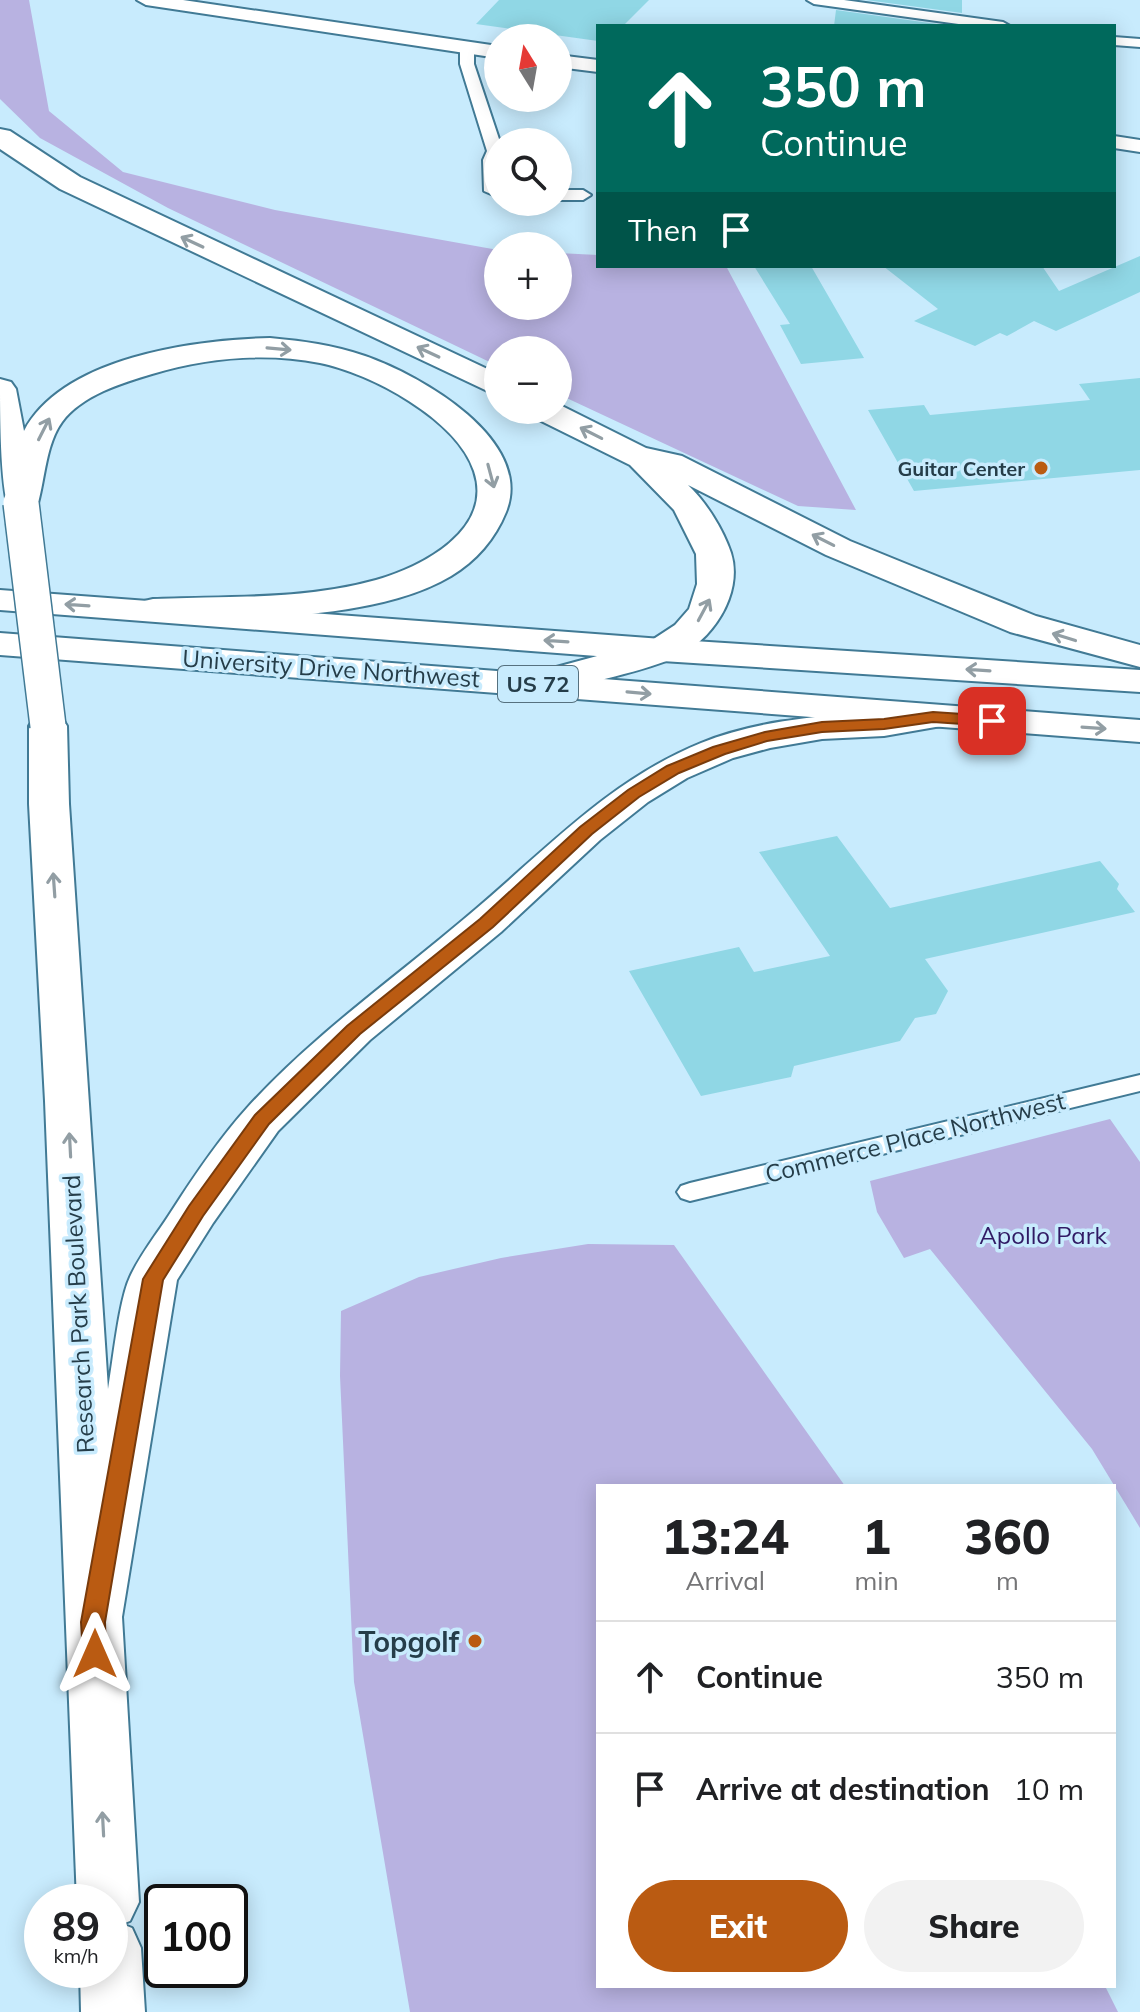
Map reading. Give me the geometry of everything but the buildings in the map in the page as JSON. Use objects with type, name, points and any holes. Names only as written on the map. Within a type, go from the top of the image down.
[{"type":"highway","points":[[0,137],[70,183],[484,379]]},
{"type":"highway","points":[[21,503],[42,426],[61,405],[116,375],[160,360],[235,349],[309,352],[350,361],[406,384],[443,410],[477,444],[490,467],[494,491],[489,518],[474,540],[455,558],[420,578],[374,593],[321,602],[153,610]]},
{"type":"highway","name":"Research Park Boulevard","points":[[0,389],[21,503],[48,726],[49,804],[69,1116],[107,1884]]},
{"type":"highway","points":[[572,424],[636,456],[670,463],[838,548],[1023,624],[1140,656]]},
{"type":"highway","points":[[536,684],[662,650],[688,633],[706,612],[715,584],[714,554],[689,505],[636,456]]},
{"type":"highway","name":"University Drive Northwest","points":[[0,600],[662,650],[1140,681]]},
{"type":"highway","name":"University Drive Northwest","points":[[0,644],[1140,731]]},
{"type":"highway","points":[[93,1622],[153,1279],[196,1211],[262,1120],[354,1030],[486,923],[586,831],[660,778],[719,750],[765,737],[822,727],[884,724],[933,717]]},
{"type":"highway","points":[[112,1988],[113,2012]]},
{"type":"street","points":[[146,0],[484,50]]},
{"type":"street","points":[[814,0],[988,24]]},
{"type":"street","points":[[1116,41],[1140,43]]},
{"type":"street","points":[[467,48],[467,64],[488,128]]},
{"type":"street","points":[[572,63],[596,66]]},
{"type":"street","points":[[1116,142],[1140,146]]},
{"type":"street","points":[[572,195],[583,195]]},
{"type":"street","name":"Commerce Place Northwest","points":[[690,1192],[1137,1088]]},
{"type":"green space","points":[[0,0],[29,0],[49,111],[123,172],[275,210],[484,247],[484,320],[572,320],[572,254],[596,255],[596,268],[727,268],[856,510],[798,506],[572,401],[572,336],[484,336],[484,359],[168,208],[40,138],[0,99]]},
{"type":"green space","name":"Apollo Park","points":[[1110,1119],[1140,1162],[1140,1528],[1092,1449],[930,1249],[904,1258],[877,1212],[870,1181]]},
{"type":"green space","name":"Topgolf","points":[[588,1244],[674,1245],[844,1484],[596,1484],[596,1988],[1106,1988],[1118,2012],[410,2012],[354,1682],[340,1376],[341,1311],[419,1277],[501,1258]]},
{"type":"place","name":"Guitar Center","points":[[1041,468]]},
{"type":"place","name":"Topgolf","points":[[475,1641]]},
{"type":"route","points":[[95,1654],[93,1622],[133,1379],[153,1279],[196,1211],[262,1120],[354,1030],[486,923],[586,831],[634,794],[673,770],[719,750],[765,737],[822,727],[884,724],[933,717],[992,721]]}]
